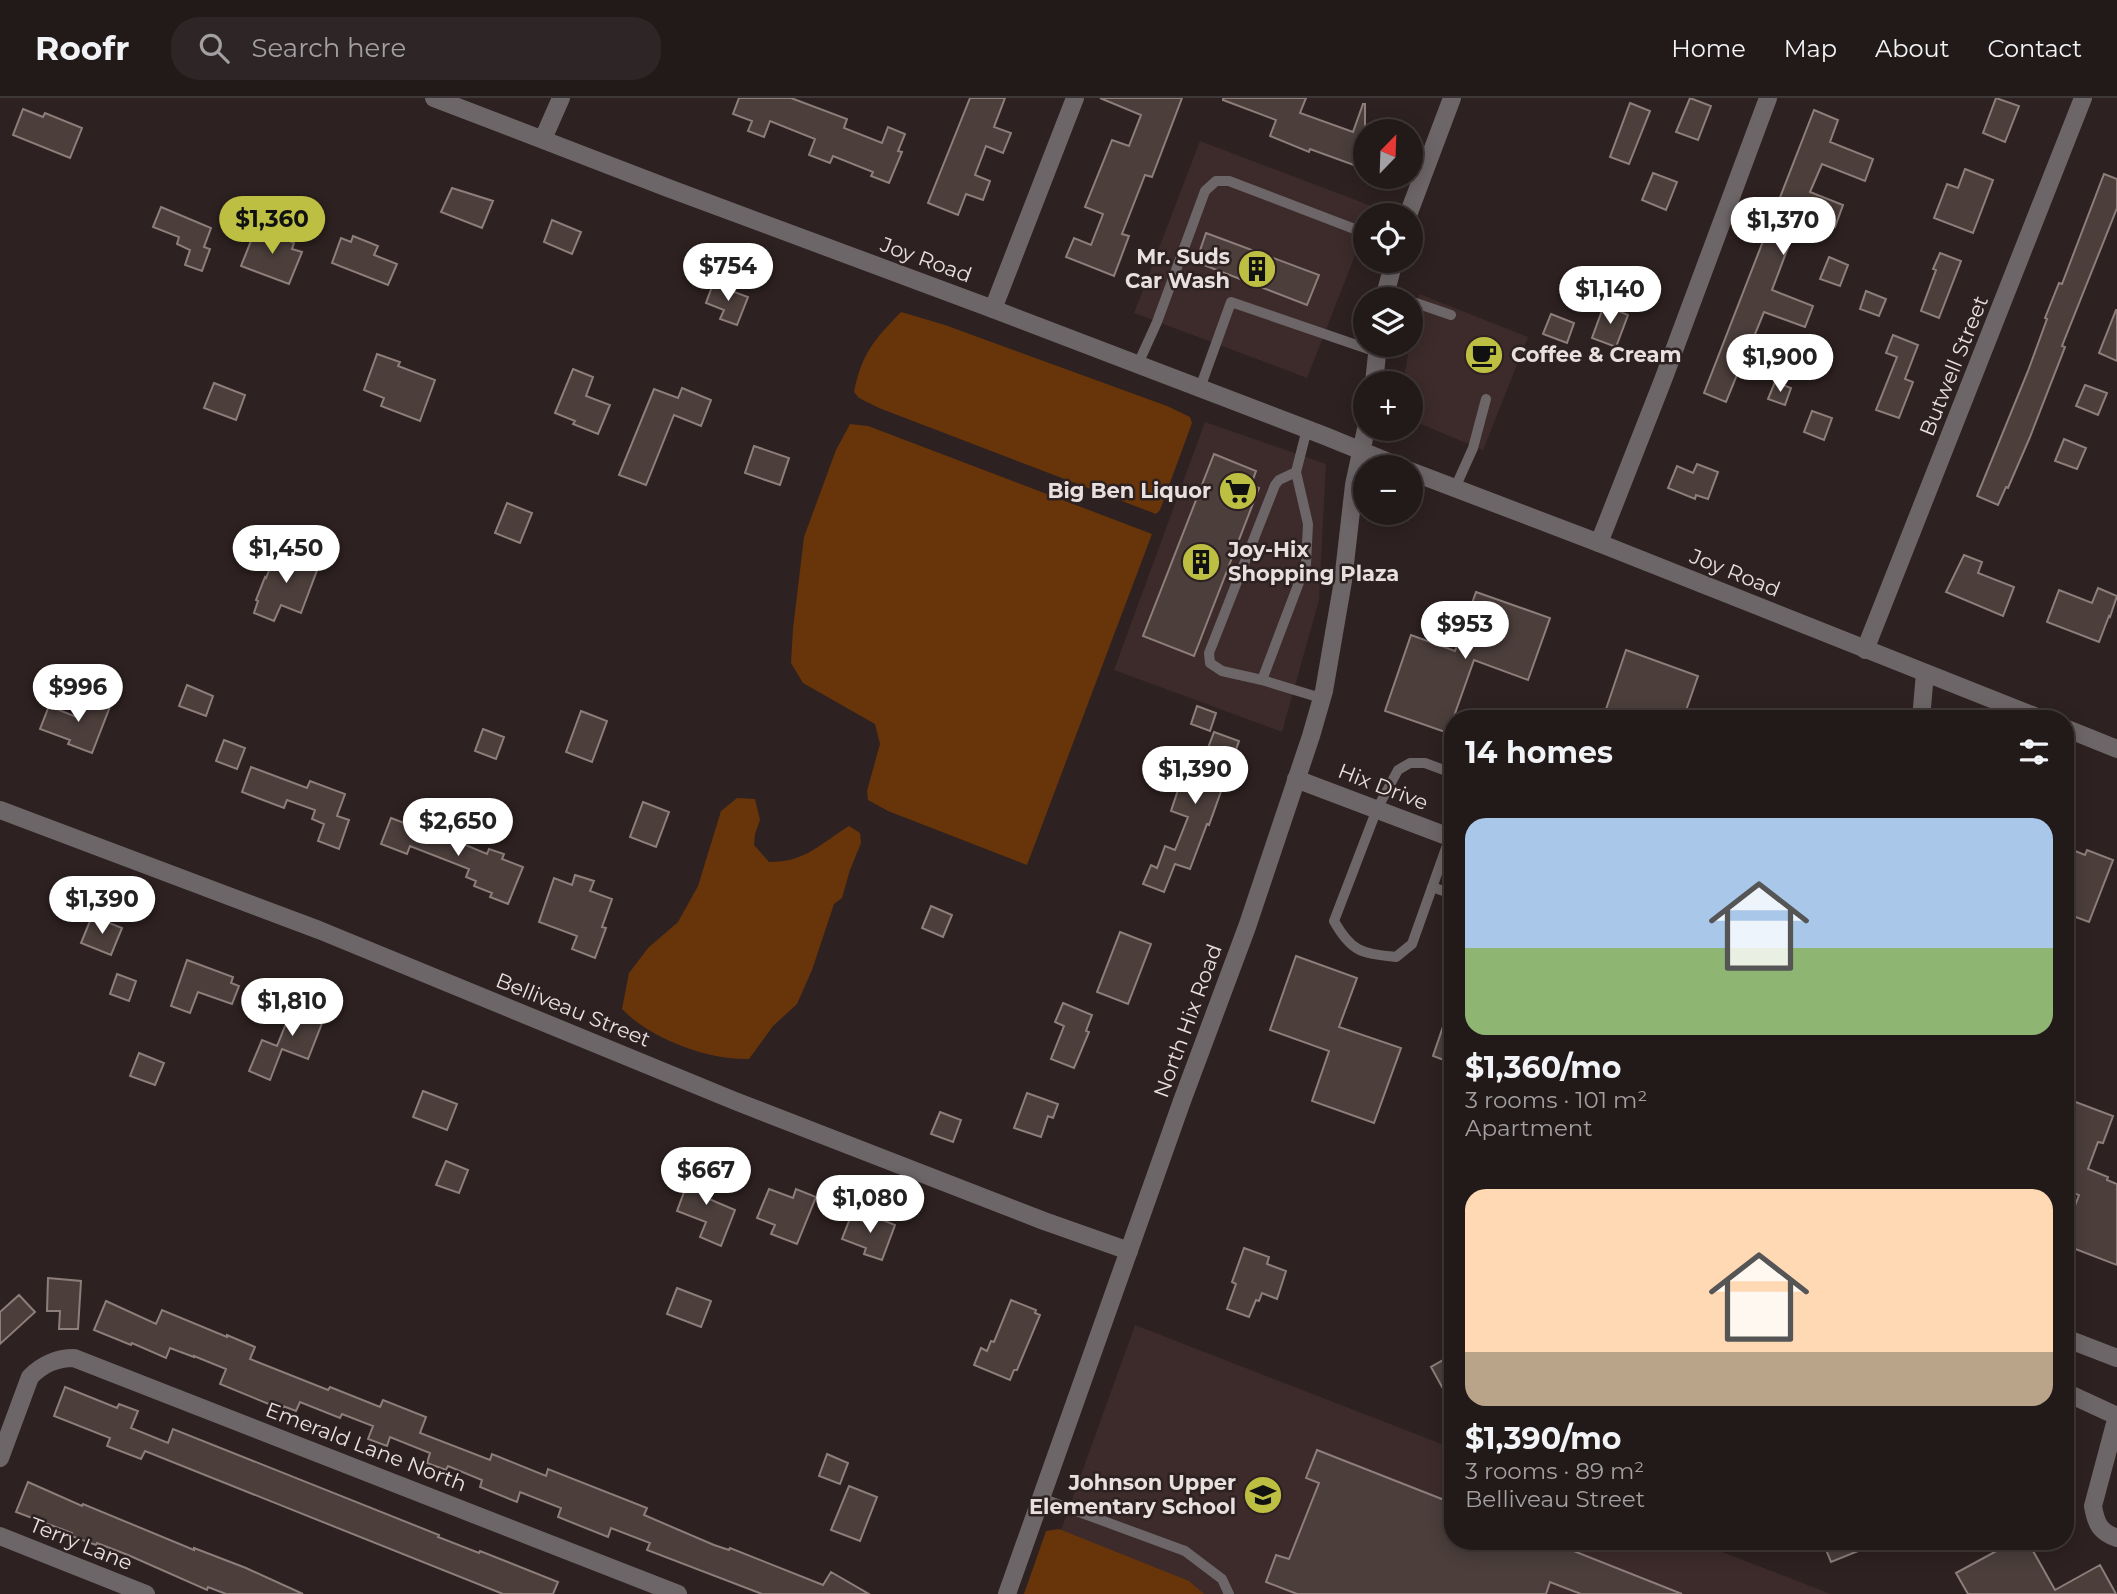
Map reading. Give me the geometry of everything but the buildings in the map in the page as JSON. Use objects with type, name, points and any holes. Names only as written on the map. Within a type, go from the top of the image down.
[{"type":"street","name":"Joy Road","points":[[434,98],[1372,455]]},
{"type":"street","points":[[543,139],[561,98]]},
{"type":"street","points":[[993,309],[1075,98]]},
{"type":"street","points":[[1413,203],[1452,98]]},
{"type":"street","points":[[1599,543],[1768,98]]},
{"type":"street","name":"Butwell Street","points":[[1865,650],[2083,98]]},
{"type":"street","name":"North Hix Road","points":[[1007,1594],[1247,926],[1311,736],[1321,698],[1343,581],[1354,485],[1364,441]]},
{"type":"street","name":"Joy Road","points":[[1423,476],[2019,710]]},
{"type":"street","points":[[1922,710],[1925,673]]},
{"type":"street","points":[[2074,731],[2117,748]]},
{"type":"street","name":"Hix Drive","points":[[1296,779],[1444,835]]},
{"type":"street","name":"Belliveau Street","points":[[0,810],[319,930],[735,1101],[1044,1221],[1129,1251]]},
{"type":"street","points":[[2074,1341],[2117,1358]]},
{"type":"street","name":"Emerald Lane North","points":[[0,1458],[30,1377],[51,1361],[63,1358],[85,1361],[678,1594]]},
{"type":"street","points":[[2074,1396],[2117,1416],[2094,1506],[2096,1521],[2106,1534],[2117,1538]]},
{"type":"street","name":"Terry Lane","points":[[0,1536],[146,1594]]},
{"type":"lane","points":[[1138,364],[1157,322],[1205,191],[1216,181],[1229,181],[1353,228]]},
{"type":"lane","points":[[1200,388],[1231,302],[1353,341]]},
{"type":"lane","points":[[1423,305],[1451,315]]},
{"type":"lane","points":[[1455,488],[1473,448],[1486,400]]},
{"type":"lane","points":[[1262,680],[1306,564],[1308,524],[1296,472],[1307,429]]},
{"type":"lane","points":[[1296,472],[1279,480],[1275,485],[1209,653],[1210,663],[1222,671],[1321,698]]},
{"type":"lane","points":[[1444,771],[1424,763],[1410,764],[1398,770],[1377,809],[1334,921],[1344,939],[1366,954],[1396,957],[1412,944],[1444,856]]},
{"type":"lane","points":[[1432,887],[1444,891]]},
{"type":"lane","points":[[1041,1498],[1185,1551],[1222,1579],[1229,1594]]},
{"type":"shaded area","points":[[1200,141],[1363,203],[1353,203],[1353,261],[1307,378],[1134,313]]},
{"type":"shaded area","points":[[1423,296],[1528,337],[1483,450],[1423,425],[1423,371],[1405,371],[1408,357],[1423,357]]},
{"type":"shaded area","points":[[901,312],[945,325],[1167,406],[1190,417],[1192,423],[1160,510],[1156,514],[859,398],[854,392],[865,357],[876,339]]},
{"type":"shaded area","points":[[1205,422],[1326,464],[1319,600],[1282,732],[1114,670]]},
{"type":"shaded area","points":[[850,424],[868,426],[1152,534],[1027,865],[888,811],[868,800],[867,791],[880,744],[875,724],[803,683],[791,663],[804,537],[836,450]]},
{"type":"shaded area","points":[[737,798],[755,799],[760,820],[754,845],[769,862],[803,855],[849,826],[860,833],[861,843],[842,898],[834,904],[812,970],[797,1004],[773,1026],[749,1059],[716,1056],[681,1046],[648,1030],[622,1009],[629,973],[648,948],[678,922],[698,886],[721,811]]},
{"type":"shaded area","name":"Johnson Upper Elementary School","points":[[1135,1325],[1444,1445],[1444,1550],[1717,1550],[1831,1594],[1038,1594]]},
{"type":"shaded area","points":[[1059,1529],[1189,1581],[1204,1594],[1024,1594],[1046,1531]]},
{"type":"place","name":"Mr. Suds Car Wash","points":[[1257,269]]},
{"type":"place","name":"Coffee & Cream","points":[[1484,355]]},
{"type":"place","name":"Big Ben Liquor","points":[[1238,491]]},
{"type":"place","name":"Joy-Hix Shopping Plaza","points":[[1201,562]]},
{"type":"place","name":"Johnson Upper Elementary School","points":[[1263,1495]]}]
